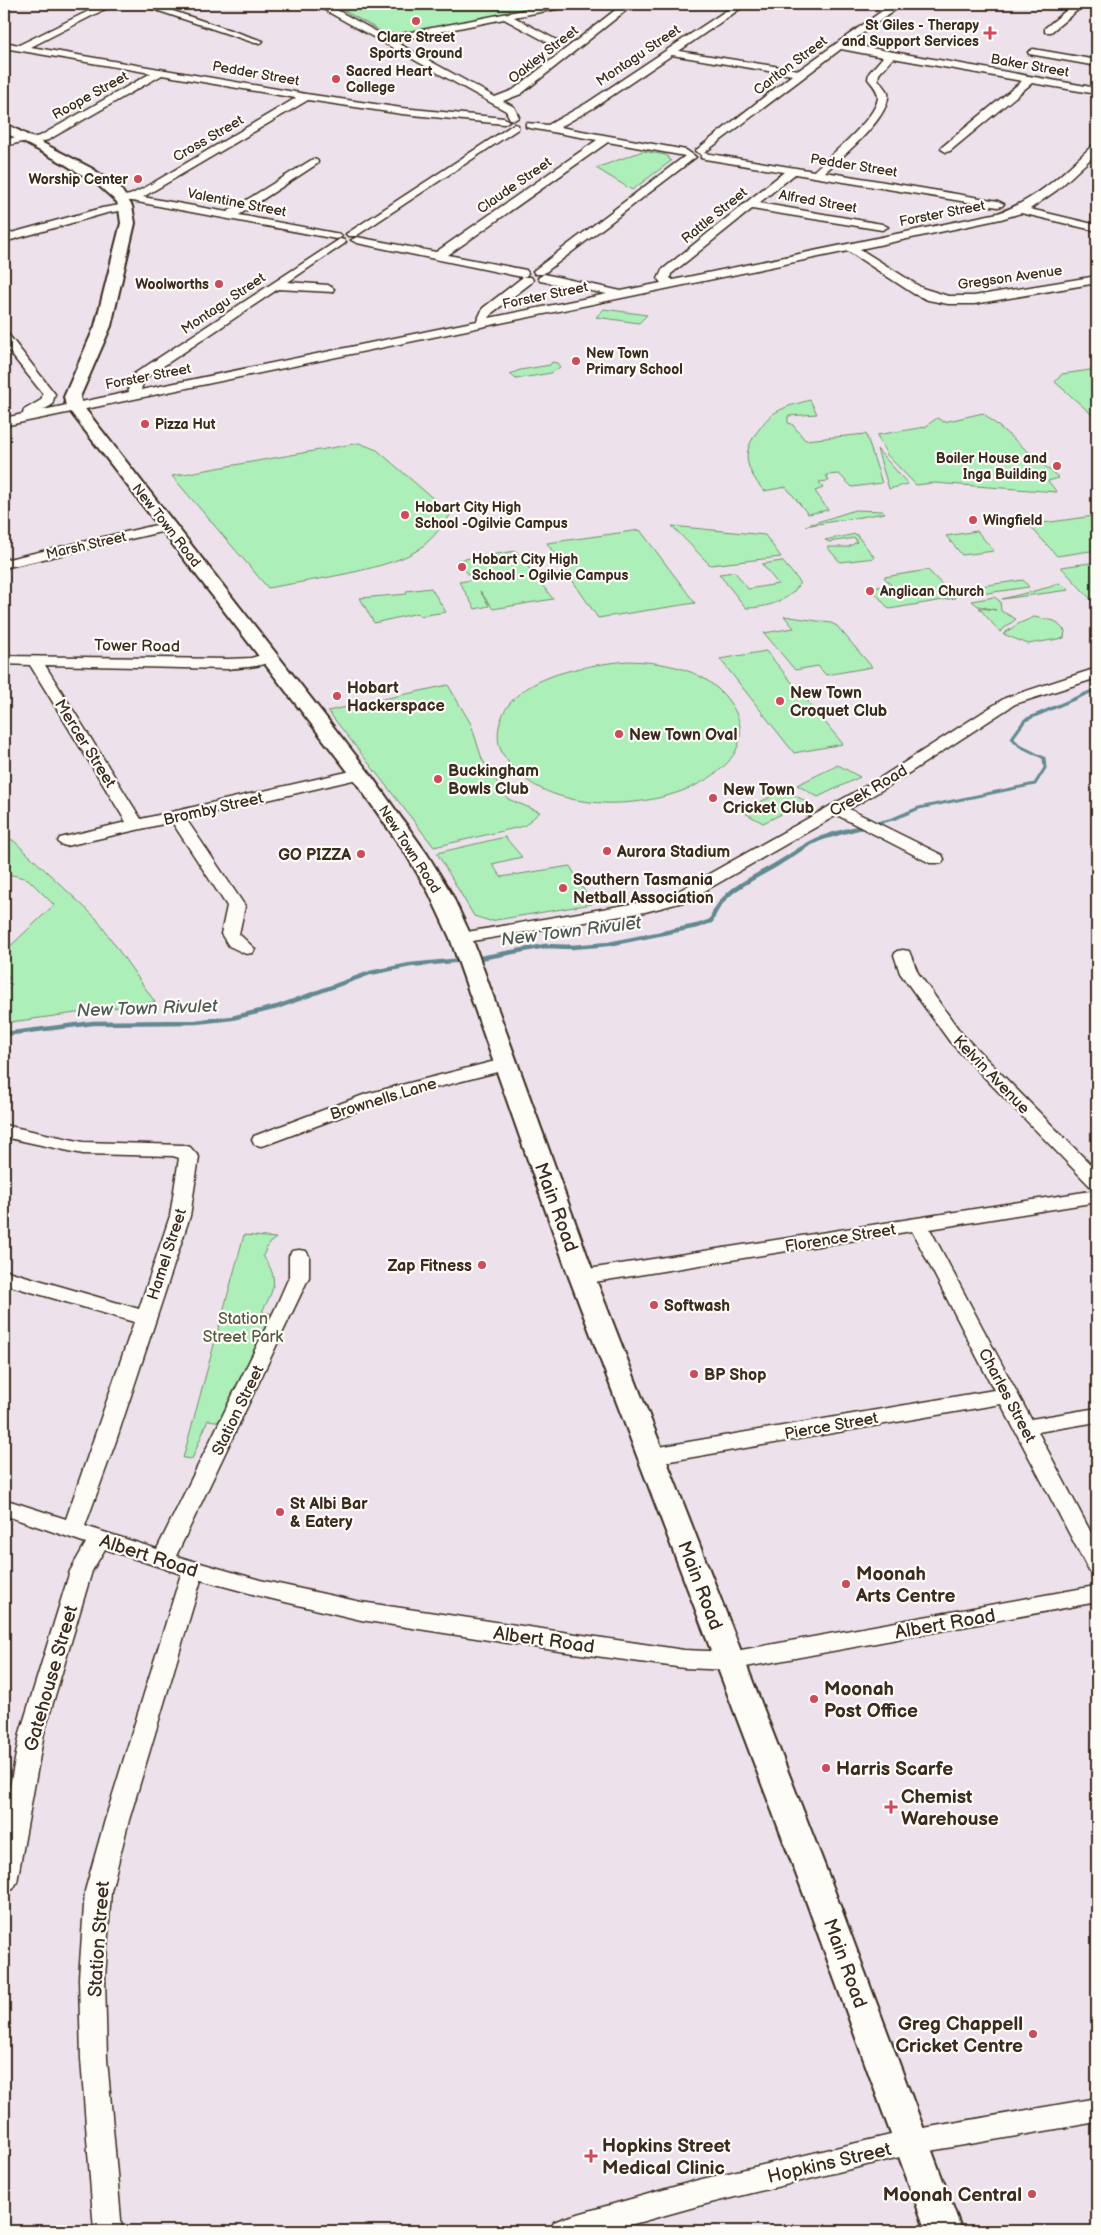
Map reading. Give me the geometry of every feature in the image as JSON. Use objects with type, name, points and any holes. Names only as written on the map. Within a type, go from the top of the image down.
[{"type":"main road","points":[[4,127],[103,181],[127,201],[128,223],[103,326],[72,397],[74,406]]},
{"type":"main road","name":"New Town Road","points":[[74,406],[360,774],[416,854],[440,893],[467,953]]},
{"type":"main road","name":"Main Road","points":[[467,953],[582,1277],[653,1456],[817,1887],[944,2231]]},
{"type":"street","points":[[20,48],[110,4]]},
{"type":"street","points":[[143,4],[258,41]]},
{"type":"street","points":[[319,4],[510,109],[511,122],[354,237]]},
{"type":"street","points":[[384,40],[567,4]]},
{"type":"street","name":"Oakley Street","points":[[494,101],[517,92],[629,4]]},
{"type":"street","name":"Montagu Street","points":[[549,129],[591,104],[740,4]]},
{"type":"street","name":"Carlton Street","points":[[542,274],[801,73],[898,4]]},
{"type":"street","points":[[1048,30],[1080,4]]},
{"type":"street","points":[[505,16],[556,44]]},
{"type":"street","name":"Pedder Street","points":[[4,45],[306,97],[410,112],[511,122],[530,119],[533,122],[530,125],[549,129],[998,204]]},
{"type":"street","name":"Baker Street","points":[[840,46],[1097,91]]},
{"type":"street","points":[[669,52],[801,73]]},
{"type":"street","points":[[1033,52],[1097,63]]},
{"type":"street","points":[[817,174],[853,141],[882,106],[882,92],[873,78],[874,73],[890,55]]},
{"type":"street","name":"Roope Street","points":[[4,143],[44,138],[161,72]]},
{"type":"street","points":[[946,148],[1030,79]]},
{"type":"street","name":"Cross Street","points":[[4,239],[106,210],[127,201],[306,97]]},
{"type":"street","name":"Claude Street","points":[[438,256],[606,139]]},
{"type":"street","points":[[1022,210],[1037,201],[1097,147]]},
{"type":"street","points":[[229,216],[313,162]]},
{"type":"street","name":"Rattle Street","points":[[671,284],[664,279],[666,273],[793,170]]},
{"type":"street","name":"Valentine Street","points":[[127,201],[229,216],[338,239],[354,237]]},
{"type":"street","name":"Alfred Street","points":[[749,204],[882,227]]},
{"type":"street","points":[[1022,210],[1097,228]]},
{"type":"street","name":"Forster Street","points":[[24,416],[986,220],[1022,210]]},
{"type":"street","points":[[354,237],[525,276],[542,274],[622,294]]},
{"type":"street","name":"Montagu Street","points":[[136,394],[134,387],[138,377],[276,285],[338,239]]},
{"type":"street","name":"Gregson Avenue","points":[[850,247],[918,290],[932,297],[948,300],[974,300],[1097,280]]},
{"type":"street","points":[[484,323],[482,318],[487,311],[525,276]]},
{"type":"street","points":[[276,285],[291,288],[328,289]]},
{"type":"street","points":[[4,337],[49,394],[47,402],[24,416],[4,422]]},
{"type":"street","name":"Marsh Street","points":[[4,564],[169,526]]},
{"type":"street","name":"Tower Road","points":[[4,660],[228,664],[252,662],[268,657]]},
{"type":"street","name":"Mercer Street","points":[[35,661],[136,826]]},
{"type":"street","name":"Creek Road","points":[[467,953],[669,902],[704,885],[837,809],[908,767],[1010,701],[1097,672]]},
{"type":"street","name":"Bromby Street","points":[[66,842],[360,774]]},
{"type":"street","points":[[837,809],[936,859]]},
{"type":"street","points":[[176,816],[236,906],[230,934],[235,942],[246,949]]},
{"type":"street","name":"Kelvin Avenue","points":[[903,955],[909,973],[956,1038],[1097,1182]]},
{"type":"street","name":"Brownells Lane","points":[[261,1140],[373,1098],[507,1064]]},
{"type":"street","name":"Hamel Street","points":[[4,1131],[83,1148],[173,1150],[188,1153],[189,1157],[182,1208],[105,1441],[73,1529]]},
{"type":"street","name":"Florence Street","points":[[582,1277],[1097,1196]]},
{"type":"street","name":"Charles Street","points":[[918,1225],[1097,1565]]},
{"type":"street","name":"Station Street","points":[[163,1560],[285,1309],[299,1277],[299,1256]]},
{"type":"street","points":[[4,1277],[145,1318]]},
{"type":"street","name":"Pierce Street","points":[[653,1456],[1009,1395]]},
{"type":"street","points":[[1026,1427],[1097,1415]]},
{"type":"street","name":"Albert Road","points":[[4,1507],[194,1570],[260,1588],[371,1612],[559,1642],[684,1659],[730,1661],[1031,1608],[1096,1592]]},
{"type":"street","name":"Gatehouse Street","points":[[4,1882],[32,1733],[81,1571],[100,1538]]},
{"type":"street","name":"Station Street","points":[[108,2231],[94,2059],[92,1978],[98,1891],[117,1820],[184,1597],[194,1570]]},
{"type":"street","name":"Hopkins Street","points":[[564,2231],[698,2193],[912,2142],[1097,2110]]},
{"type":"green space","name":"Clare Street Sports Ground","points":[[349,4],[555,4],[404,34],[384,33],[341,9]]},
{"type":"green space","points":[[643,151],[666,155],[671,161],[632,190],[596,168]]},
{"type":"green space","points":[[604,309],[647,315],[639,323],[596,317]]},
{"type":"green space","points":[[552,362],[557,363],[560,367],[551,373],[516,379],[510,374],[520,370],[550,365]]},
{"type":"green space","points":[[1097,369],[1097,419],[1055,382],[1062,374]]},
{"type":"green space","points":[[810,400],[817,414],[788,416],[788,423],[792,424],[805,440],[866,434],[882,483],[852,487],[839,474],[826,475],[829,481],[819,482],[823,488],[815,491],[828,510],[808,514],[786,487],[764,491],[749,468],[747,453],[754,437],[771,416],[787,407]]},
{"type":"green space","points":[[983,413],[1059,478],[1048,481],[1057,492],[934,483],[916,485],[887,455],[877,435],[925,427],[937,418],[944,422]]},
{"type":"green space","points":[[359,443],[377,450],[451,514],[431,539],[411,554],[372,568],[304,582],[268,588],[172,476]]},
{"type":"green space","points":[[877,449],[908,484],[889,489]]},
{"type":"green space","points":[[855,510],[882,511],[885,513],[805,526]]},
{"type":"green space","points":[[1094,516],[1097,519],[1097,550],[1057,556],[1029,525]]},
{"type":"green space","points":[[672,526],[765,535],[781,557],[710,565]]},
{"type":"green space","points":[[640,530],[695,603],[598,618],[547,543]]},
{"type":"green space","points":[[977,531],[994,551],[962,555],[946,536]]},
{"type":"green space","points":[[856,534],[875,558],[840,562],[827,547],[848,547],[857,542],[855,538],[829,542],[825,540]]},
{"type":"green space","points":[[516,551],[553,599],[493,609],[480,591],[489,606],[475,609],[459,582],[472,580],[458,560]]},
{"type":"green space","points":[[782,561],[800,582],[796,589],[784,599],[761,607],[746,608],[719,574],[735,572],[748,589],[778,584],[762,564]]},
{"type":"green space","points":[[1097,562],[1097,606],[1061,567]]},
{"type":"green space","points":[[928,570],[955,598],[889,609],[871,588],[891,585],[884,577]]},
{"type":"green space","points":[[1023,580],[1029,587],[987,593],[981,586]]},
{"type":"green space","points":[[1059,583],[1069,590],[1002,599],[1050,587]]},
{"type":"green space","points":[[431,588],[446,612],[420,616],[418,613],[374,623],[360,598],[407,594],[406,591]]},
{"type":"green space","points":[[994,597],[1000,601],[1001,611],[1016,619],[1000,632],[979,608],[996,610],[978,606],[972,601]]},
{"type":"green space","points":[[784,616],[831,623],[837,626],[872,667],[826,675],[818,666],[795,670],[764,633],[794,628]]},
{"type":"green space","points":[[1034,617],[1055,621],[1065,631],[1064,638],[1028,644],[1003,634],[1018,624]]},
{"type":"green space","name":"New Town Croquet Club","points":[[766,651],[843,744],[794,753],[720,659]]},
{"type":"green space","name":"New Town Oval","points":[[628,661],[680,668],[704,678],[724,695],[740,728],[732,757],[705,780],[666,796],[620,803],[574,800],[533,784],[504,756],[498,742],[499,727],[505,710],[517,696],[551,676],[591,666]]},
{"type":"green space","name":"Buckingham Bowls Club","points":[[448,685],[471,724],[482,759],[508,799],[540,812],[524,826],[434,847],[328,711]]},
{"type":"green space","points":[[838,765],[860,777],[818,797],[797,785]]},
{"type":"green space","points":[[785,790],[807,802],[763,823],[741,811]]},
{"type":"green space","points":[[4,835],[14,841],[96,918],[155,1002],[4,1023],[4,993],[12,984],[5,983],[10,977],[4,975],[4,952],[54,905],[28,879],[4,873]]},
{"type":"green space","name":"Southern Tasmania Netball Association","points":[[505,837],[522,857],[492,864],[501,877],[570,866],[592,904],[490,921],[474,916],[437,853]]},
{"type":"green space","name":"Station Street Park","points":[[244,1235],[276,1238],[268,1244],[263,1256],[272,1272],[273,1284],[270,1296],[262,1312],[275,1314],[222,1422],[208,1420],[192,1459],[183,1458]]},
{"type":"waterway","name":"New Town Rivulet","points":[[869,825],[893,819],[919,808],[1035,784],[1045,768],[1044,758],[1020,746],[1012,738],[1025,720],[1097,689]]},
{"type":"waterway","name":"New Town Rivulet","points":[[475,959],[545,946],[572,947],[609,944],[697,926],[711,921],[722,901],[739,886],[806,846],[844,831],[874,824]]},
{"type":"waterway","name":"New Town Rivulet","points":[[4,1034],[93,1023],[196,1022],[232,1018],[277,1007],[370,973],[410,965],[463,960]]},
{"type":"place","name":"Clare Street Sports Ground","points":[[416,21]]},
{"type":"place","name":"St Giles - Therapy and Support Services","points":[[990,33]]},
{"type":"place","name":"Sacred Heart College","points":[[336,79]]},
{"type":"place","name":"Worship Center","points":[[138,179]]},
{"type":"place","name":"Woolworths","points":[[219,284]]},
{"type":"place","name":"New Town Primary School","points":[[576,361]]},
{"type":"place","name":"Pizza Hut","points":[[145,424]]},
{"type":"place","name":"Boiler House and Inga Building","points":[[1057,466]]},
{"type":"place","name":"Hobart City High School -Ogilvie Campus","points":[[405,515]]},
{"type":"place","name":"Wingfield","points":[[973,520]]},
{"type":"place","name":"Hobart City High School - Ogilvie Campus","points":[[462,567]]},
{"type":"place","name":"Anglican Church","points":[[870,591]]},
{"type":"place","name":"Hobart Hackerspace","points":[[337,696]]},
{"type":"place","name":"New Town Croquet Club","points":[[780,701]]},
{"type":"place","name":"New Town Oval","points":[[619,734]]},
{"type":"place","name":"Buckingham Bowls Club","points":[[438,779]]},
{"type":"place","name":"New Town Cricket Club","points":[[713,798]]},
{"type":"place","name":"Aurora Stadium","points":[[607,851]]},
{"type":"place","name":"GO PIZZA","points":[[361,854]]},
{"type":"place","name":"Southern Tasmania Netball Association","points":[[563,888]]},
{"type":"place","name":"Zap Fitness","points":[[482,1265]]},
{"type":"place","name":"Softwash","points":[[654,1305]]},
{"type":"place","name":"BP Shop","points":[[694,1374]]},
{"type":"place","name":"St Albi Bar & Eatery","points":[[280,1512]]},
{"type":"place","name":"Moonah Arts Centre","points":[[846,1584]]},
{"type":"place","name":"Moonah Post Office","points":[[814,1699]]},
{"type":"place","name":"Harris Scarfe","points":[[826,1768]]},
{"type":"place","name":"Chemist Warehouse","points":[[891,1807]]},
{"type":"place","name":"Greg Chappell Cricket Centre","points":[[1033,2034]]},
{"type":"place","name":"Hopkins Street Medical Clinic","points":[[591,2156]]},
{"type":"place","name":"Moonah Central","points":[[1032,2194]]}]
